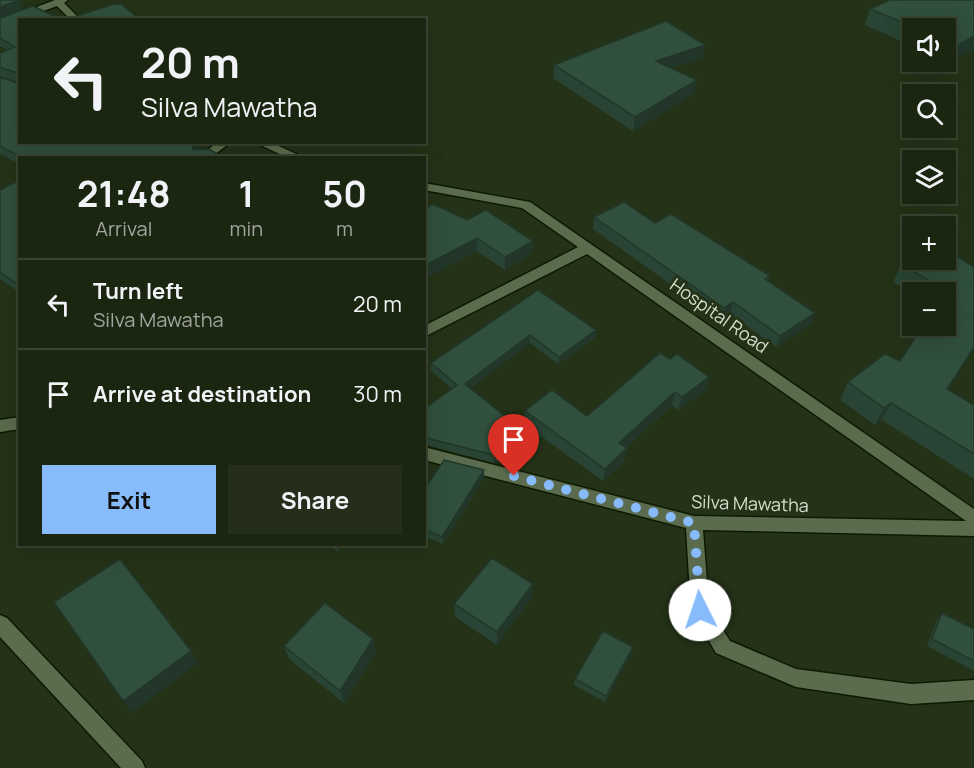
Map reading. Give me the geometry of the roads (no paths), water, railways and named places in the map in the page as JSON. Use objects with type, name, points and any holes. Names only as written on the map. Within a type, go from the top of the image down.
[{"type":"street","points":[[0,24],[61,1],[75,18]]},
{"type":"street","points":[[205,156],[223,144]]},
{"type":"street","points":[[264,144],[295,156]]},
{"type":"street","name":"Hospital Road","points":[[426,186],[525,206],[974,518]]},
{"type":"street","points":[[426,331],[587,248]]},
{"type":"street","points":[[0,426],[18,423]]},
{"type":"street","name":"Silva Mawatha","points":[[426,454],[694,523],[974,529]]},
{"type":"street","points":[[694,523],[700,610],[723,647],[796,678],[911,694],[974,690]]},
{"type":"street","points":[[0,624],[135,768]]}]
